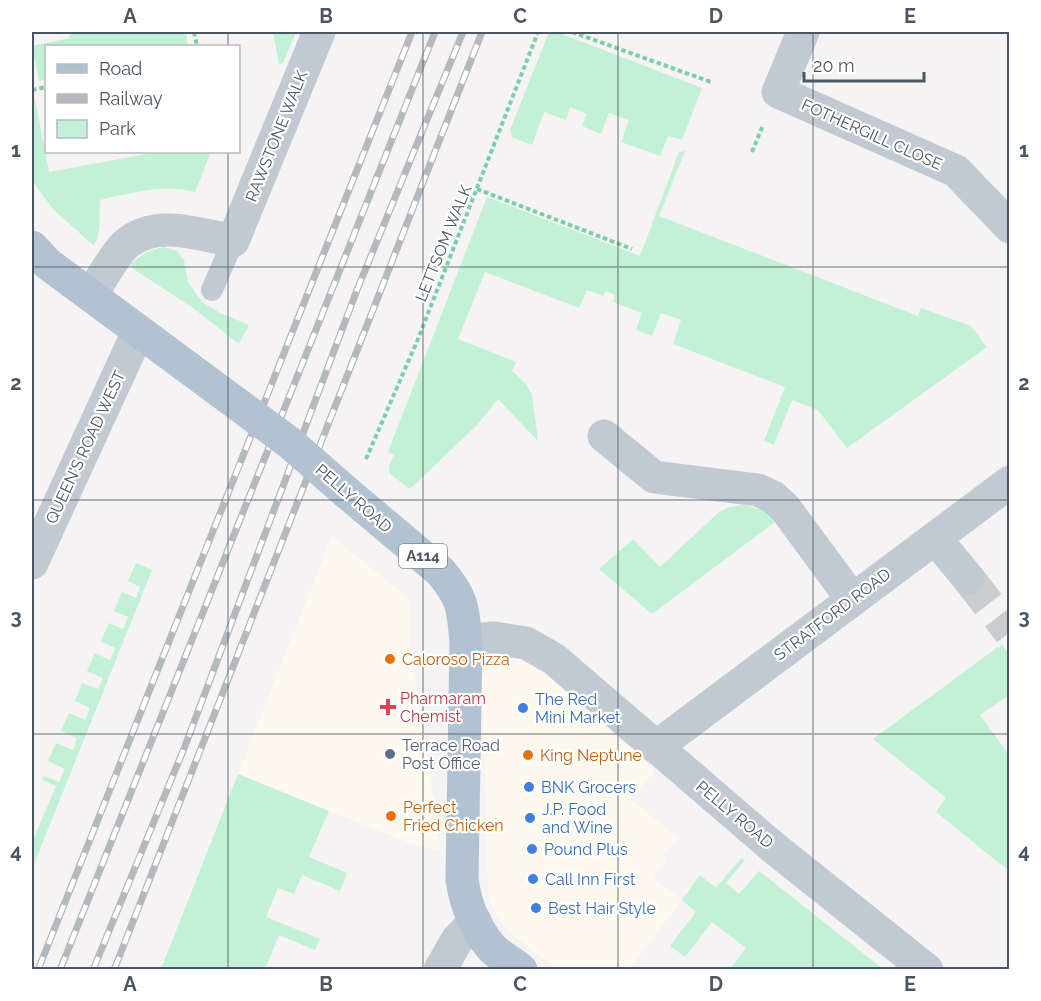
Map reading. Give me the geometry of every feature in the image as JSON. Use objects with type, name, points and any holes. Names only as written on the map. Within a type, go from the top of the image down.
[{"type":"main road","name":"PELLY ROAD","points":[[32,247],[48,264],[290,442],[440,571],[450,583],[462,605],[466,641]]},
{"type":"main road","name":"A114","points":[[466,641],[462,879],[464,895],[475,921],[492,948],[521,969]]},
{"type":"street","name":"RAWSTONE WALK","points":[[233,242],[319,32]]},
{"type":"street","name":"FOTHERGILL CLOSE","points":[[802,32],[778,92],[956,171],[1010,227]]},
{"type":"street","points":[[91,295],[124,245],[139,236],[159,230],[187,231],[233,242]]},
{"type":"street","name":"QUEEN'S ROAD WEST","points":[[32,563],[138,332]]},
{"type":"street","points":[[604,436],[654,477],[758,490],[773,496],[785,508],[852,599]]},
{"type":"street","name":"STRATFORD ROAD","points":[[656,747],[1010,482]]},
{"type":"street","points":[[935,538],[968,578]]},
{"type":"street","name":"PELLY ROAD","points":[[466,641],[494,638],[526,643],[554,659],[774,848],[927,969]]},
{"type":"street","points":[[440,969],[457,940],[475,921]]},
{"type":"lane","name":"RAWSTONE WALK","points":[[212,290],[233,242]]},
{"type":"path","name":"LETTSOM WALK","points":[[365,461],[418,339],[538,32]]},
{"type":"path","points":[[572,32],[711,82]]},
{"type":"path","points":[[477,189],[632,249]]},
{"type":"shaded area","points":[[332,536],[409,599],[411,653],[441,851],[412,844],[238,774]]},
{"type":"shaded area","points":[[518,662],[530,664],[546,674],[655,771],[630,799],[678,837],[662,857],[667,860],[653,878],[682,900],[629,969],[558,969],[515,937],[496,916],[488,894],[482,683],[485,674],[492,668]]},
{"type":"green space","points":[[69,32],[186,32],[188,45],[45,45],[45,79],[39,81],[32,46],[70,38]]},
{"type":"green space","points":[[273,32],[296,32],[283,63],[279,64]]},
{"type":"green space","points":[[549,32],[557,32],[702,88],[682,140],[668,136],[660,156],[621,142],[629,120],[609,113],[601,134],[582,126],[587,114],[570,107],[566,120],[544,112],[532,145],[512,137],[510,130]]},
{"type":"green space","points":[[32,94],[34,94],[49,172],[152,153],[211,153],[195,192],[159,189],[100,200],[99,229],[94,246],[52,208],[32,180]]},
{"type":"green space","points":[[685,151],[659,216],[918,316],[921,308],[971,326],[987,347],[847,448],[818,410],[792,400],[774,445],[764,441],[785,387],[673,344],[681,320],[661,313],[652,336],[636,330],[642,313],[613,302],[615,295],[606,291],[603,296],[587,290],[579,308],[485,272],[458,339],[516,362],[512,371],[526,384],[532,395],[538,441],[498,399],[477,425],[410,489],[390,474],[389,466],[394,455],[388,452],[487,197],[640,256],[679,152]]},
{"type":"green space","points":[[164,247],[177,251],[184,260],[188,282],[202,302],[220,313],[249,325],[239,344],[193,308],[130,265],[146,253]]},
{"type":"green space","points":[[744,505],[769,512],[779,519],[652,614],[599,569],[633,539],[660,567],[718,513],[729,507]]},
{"type":"green space","points":[[136,563],[152,570],[32,869],[32,837],[34,838],[56,786],[42,780],[44,776],[59,782],[65,769],[48,761],[56,743],[73,750],[77,738],[61,731],[69,713],[85,720],[90,708],[75,701],[82,683],[98,689],[103,678],[87,671],[95,653],[110,660],[115,648],[101,641],[109,623],[123,629],[128,617],[114,611],[122,592],[136,598],[140,587],[128,581]]},
{"type":"green space","points":[[1002,644],[1009,655],[1009,695],[980,715],[1009,755],[1009,871],[936,812],[946,798],[873,739]]},
{"type":"green space","points":[[238,774],[329,811],[309,857],[347,873],[340,891],[302,875],[294,894],[278,888],[266,917],[320,939],[315,950],[279,935],[265,969],[161,969]]},
{"type":"green space","points":[[741,858],[745,860],[726,883],[739,894],[759,871],[883,969],[730,969],[746,948],[712,922],[685,957],[670,946],[696,912],[682,900],[700,875],[716,888]]},
{"type":"tunnel","points":[[968,578],[1010,632]]},
{"type":"railway","points":[[38,970],[412,32]]},
{"type":"railway","points":[[60,970],[435,32]]},
{"type":"railway","points":[[93,970],[185,746],[357,290],[463,32]]},
{"type":"railway","points":[[114,970],[482,32]]},
{"type":"place","name":"Caloroso Pizza","points":[[390,659]]},
{"type":"place","name":"Pharmaram Chemist","points":[[388,707]]},
{"type":"place","name":"The Red Mini Market","points":[[523,708]]},
{"type":"place","name":"Terrace Road Post Office","points":[[390,754]]},
{"type":"place","name":"King Neptune","points":[[528,755]]},
{"type":"place","name":"BNK Grocers","points":[[529,787]]},
{"type":"place","name":"Perfect Fried Chicken","points":[[391,816]]},
{"type":"place","name":"J.P. Food and Wine","points":[[530,818]]},
{"type":"place","name":"Pound Plus","points":[[532,849]]},
{"type":"place","name":"Call Inn First","points":[[533,879]]},
{"type":"place","name":"Best Hair Style","points":[[536,908]]}]
